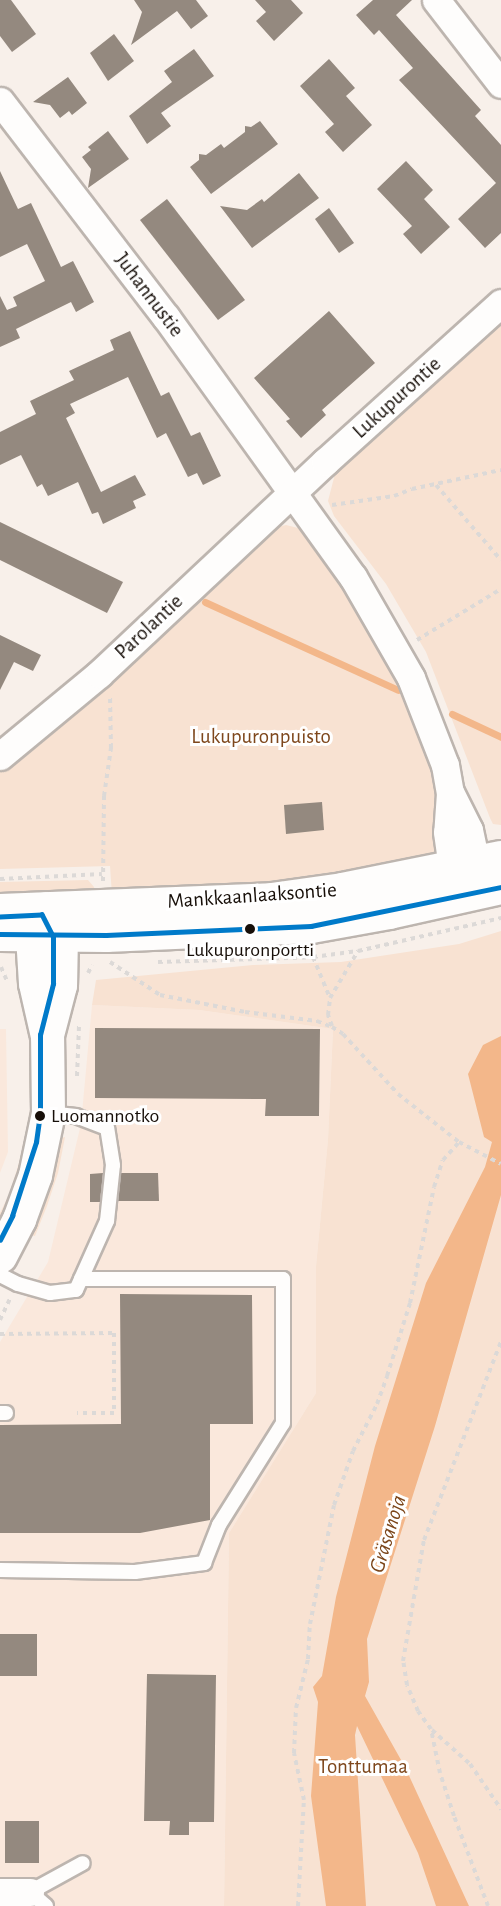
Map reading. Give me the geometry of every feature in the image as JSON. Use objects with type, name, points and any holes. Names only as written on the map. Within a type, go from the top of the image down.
[{"type":"main road","name":"Mankkaanlaaksontie","points":[[0,934],[47,926],[342,889],[476,862]]},
{"type":"main road","name":"Mankkaanlaaksontie","points":[[0,910],[47,926],[310,926],[501,887]]},
{"type":"main road","points":[[0,1256],[19,1219],[35,1175],[48,1113],[47,1036],[60,985],[47,926]]},
{"type":"street","points":[[435,0],[501,84]]},
{"type":"street","name":"Juhannustie","points":[[0,101],[166,317],[294,492]]},
{"type":"street","name":"Lukupurontie","points":[[294,492],[501,303]]},
{"type":"street","points":[[294,492],[353,577],[411,678],[445,765],[450,792],[469,830],[476,862],[469,895]]},
{"type":"street","name":"Parolantie","points":[[0,756],[99,674],[294,492]]},
{"type":"street","points":[[0,1892],[38,1899]]},
{"type":"lane","points":[[0,1275],[18,1284],[50,1293],[76,1290],[107,1221],[113,1165],[107,1128],[76,1116],[48,1113]]},
{"type":"lane","points":[[0,1570],[135,1572],[204,1563],[219,1525],[283,1423],[283,1279],[81,1279]]},
{"type":"lane","points":[[38,1899],[83,1863]]},
{"type":"path","points":[[323,507],[394,496],[412,489],[501,470]]},
{"type":"path","points":[[436,485],[501,560]]},
{"type":"path","points":[[414,642],[501,589]]},
{"type":"path","points":[[0,879],[102,874],[104,796],[111,718],[110,693],[99,674]]},
{"type":"path","points":[[332,1027],[328,1015],[330,998],[358,951]]},
{"type":"path","points":[[313,957],[330,998]]},
{"type":"path","points":[[108,961],[160,996],[245,1012],[317,1021],[332,1027],[343,1034],[398,1094],[459,1142],[501,1164]]},
{"type":"path","points":[[1,968],[8,984]]},
{"type":"path","points":[[298,1906],[305,1819],[304,1800],[294,1753],[296,1708],[308,1659],[310,1624],[334,1505],[353,1451],[377,1404],[391,1366],[410,1303],[434,1187],[443,1160],[459,1142]]},
{"type":"path","points":[[0,1334],[114,1333],[114,1413],[76,1413]]},
{"type":"path","points":[[501,1341],[424,1540],[403,1661],[406,1685],[418,1711],[431,1729],[470,1764],[501,1809]]},
{"type":"path","points":[[431,1729],[440,1773],[450,1806],[488,1906]]},
{"type":"shaded area","points":[[92,1005],[199,1010],[333,1029],[328,1139],[316,1266],[316,1393],[229,1533],[224,1906],[0,1906],[0,1342],[48,1262],[81,1124]]},
{"type":"shaded area","points":[[0,1029],[6,1029],[8,1152],[0,1173]]},
{"type":"green space","points":[[501,319],[501,825],[493,824],[490,818],[426,652],[386,584],[334,516],[328,501],[336,470]]},
{"type":"green space","name":"Lukupuronpuisto","points":[[286,525],[302,529],[310,537],[372,623],[400,680],[438,786],[441,835],[436,853],[422,864],[391,873],[112,895],[110,866],[0,869],[0,769],[273,528]]},
{"type":"green space","points":[[88,880],[94,887],[96,895],[0,898],[0,882]]},
{"type":"green space","name":"Tonttumaa","points":[[501,931],[501,1906],[224,1906],[229,1533],[316,1393],[316,1266],[328,1139],[333,1029],[199,1010],[92,1005],[96,980],[253,965],[341,962],[459,944]]},
{"type":"green space","points":[[65,1137],[58,1173],[47,1206],[35,1236],[27,1234],[47,1187],[59,1139]]},
{"type":"green space","points":[[26,1139],[19,1185],[0,1221],[0,1213],[10,1193]]},
{"type":"water","name":"Gräsanoja","points":[[501,1036],[501,1195],[435,1426],[367,1639],[369,1682],[365,1696],[405,1767],[469,1906],[436,1906],[418,1853],[357,1726],[355,1735],[366,1906],[326,1906],[311,1796],[318,1702],[313,1687],[322,1676],[336,1597],[375,1446],[426,1283],[485,1167],[492,1142],[484,1137],[468,1074],[483,1045]]},
{"type":"building","points":[[0,0],[11,0],[36,34],[12,52],[0,36]]},
{"type":"building","points":[[134,0],[196,0],[208,16],[191,29],[177,11],[131,45],[142,12]]},
{"type":"building","points":[[255,0],[291,0],[303,13],[274,41],[256,21],[266,12]]},
{"type":"building","points":[[373,0],[412,0],[396,15],[481,110],[475,116],[501,145],[501,233],[485,248],[458,219],[496,183],[399,80],[413,68],[379,30],[374,35],[356,15]]},
{"type":"building","points":[[114,34],[134,61],[108,81],[90,53]]},
{"type":"building","points":[[194,49],[214,76],[161,113],[171,126],[147,144],[129,116],[172,82],[164,71]]},
{"type":"building","points":[[329,59],[355,88],[346,96],[372,125],[343,152],[325,132],[334,124],[300,86]]},
{"type":"building","points":[[68,77],[87,103],[72,115],[69,111],[60,118],[50,105],[33,102]]},
{"type":"building","points":[[260,121],[278,144],[211,194],[190,167],[199,160],[199,154],[206,155],[221,144],[224,148],[245,132],[245,126],[251,127]]},
{"type":"building","points":[[108,131],[129,159],[88,188],[91,169],[82,157],[91,150],[88,147]]},
{"type":"building","points":[[406,161],[433,190],[424,199],[450,227],[421,254],[403,234],[412,226],[377,189]]},
{"type":"building","points":[[0,171],[18,209],[31,203],[61,267],[73,261],[94,302],[76,312],[71,302],[16,329],[20,338],[0,347],[0,296],[7,310],[17,306],[13,297],[45,281],[27,244],[0,257]]},
{"type":"building","points":[[299,173],[319,198],[252,248],[220,206],[247,210],[262,199],[264,202]]},
{"type":"building","points":[[167,199],[245,300],[218,320],[140,220]]},
{"type":"building","points":[[329,208],[354,243],[339,253],[315,219]]},
{"type":"building","points":[[329,311],[375,363],[322,410],[326,415],[301,438],[286,421],[290,419],[254,378]]},
{"type":"building","points":[[130,331],[161,396],[169,392],[191,436],[200,432],[221,476],[203,485],[197,473],[188,477],[166,433],[157,438],[128,377],[70,404],[75,413],[66,418],[101,492],[135,475],[146,495],[133,501],[136,508],[103,524],[98,512],[92,514],[78,482],[48,496],[42,484],[37,487],[21,455],[0,465],[0,432],[36,414],[30,401],[74,380],[69,371],[114,350],[110,340]]},
{"type":"building","points":[[0,522],[123,582],[107,613],[0,560]]},
{"type":"building","points":[[0,635],[41,655],[33,671],[14,662],[0,690]]},
{"type":"building","points":[[322,802],[324,830],[286,834],[284,805]]},
{"type":"building","points":[[95,1028],[320,1029],[319,1116],[265,1116],[266,1099],[95,1098]]},
{"type":"building","points":[[103,1173],[100,1202],[90,1202],[90,1174]]},
{"type":"building","points":[[121,1173],[158,1173],[159,1201],[118,1201]]},
{"type":"building","points":[[120,1294],[252,1295],[253,1424],[210,1424],[210,1520],[140,1533],[0,1533],[0,1425],[121,1424]]},
{"type":"building","points":[[0,1634],[37,1634],[37,1676],[0,1676]]},
{"type":"building","points":[[147,1674],[216,1675],[214,1822],[189,1822],[189,1835],[169,1835],[170,1821],[144,1821]]},
{"type":"building","points":[[5,1821],[39,1821],[39,1863],[5,1863]]},
{"type":"waterway","points":[[205,602],[398,690]]},
{"type":"waterway","points":[[452,714],[501,737]]},
{"type":"transit line","points":[[0,934],[106,935],[311,926],[501,887]]},
{"type":"transit line","points":[[0,917],[42,915],[53,937],[53,984],[40,1035],[40,1112],[36,1142],[12,1216],[0,1240]]},
{"type":"place","name":"Lukupuronportti","points":[[250,929]]},
{"type":"place","name":"Luomannotko","points":[[40,1116]]}]
